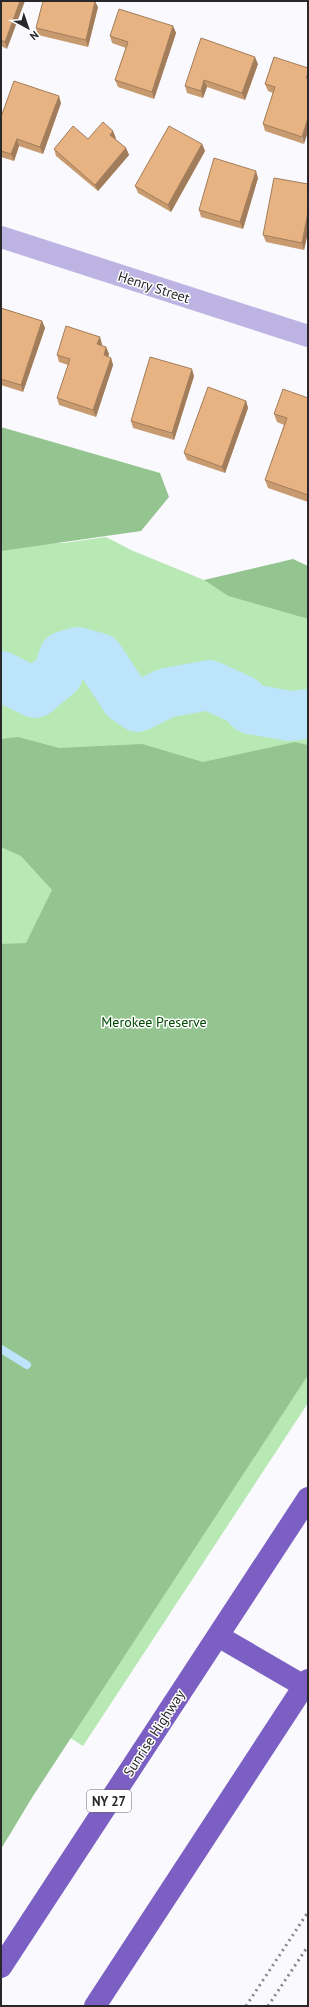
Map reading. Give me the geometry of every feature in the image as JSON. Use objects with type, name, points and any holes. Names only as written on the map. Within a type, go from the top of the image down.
[{"type":"highway","name":"Sunrise Highway","points":[[1,1967],[308,1498]]},
{"type":"highway","points":[[95,2006],[306,1683],[218,1636]]},
{"type":"street","name":"Henry Street","points":[[1,237],[308,336]]},
{"type":"green space","points":[[1,427],[160,473],[169,497],[141,531],[1,551]]},
{"type":"green space","name":"Merokee Preserve","points":[[106,537],[131,550],[204,580],[228,596],[308,619],[308,1403],[83,1746],[1,1694],[1,544],[64,543]]},
{"type":"green space","points":[[293,559],[308,566],[308,619],[228,596],[204,580]]},
{"type":"green space","name":"Merokee Preserve","points":[[18,737],[59,748],[142,744],[203,762],[295,742],[308,745],[308,1375],[33,1796],[1,1849],[1,944],[26,943],[52,890],[21,856],[1,847],[1,739]]},
{"type":"building","points":[[1,1],[20,1],[5,42],[1,40]]},
{"type":"building","points":[[43,1],[95,1],[86,40],[36,28]]},
{"type":"building","points":[[119,9],[173,26],[152,92],[115,80],[128,42],[110,36]]},
{"type":"building","points":[[201,38],[255,57],[242,93],[204,80],[201,91],[185,86]]},
{"type":"building","points":[[274,57],[308,68],[306,78],[308,79],[308,118],[302,137],[263,124],[275,87],[265,84]]},
{"type":"building","points":[[14,81],[59,96],[40,147],[17,139],[11,154],[1,151],[1,117]]},
{"type":"building","points":[[103,122],[113,131],[110,135],[126,148],[95,185],[54,149],[73,126],[88,139]]},
{"type":"building","points":[[169,126],[202,144],[168,205],[135,186]]},
{"type":"building","points":[[214,158],[256,171],[240,222],[199,210]]},
{"type":"building","points":[[274,178],[308,184],[308,212],[302,243],[263,235]]},
{"type":"building","points":[[1,308],[42,321],[21,385],[1,379]]},
{"type":"building","points":[[66,326],[100,337],[97,344],[106,347],[104,355],[111,358],[93,410],[57,398],[70,359],[57,355]]},
{"type":"building","points":[[150,357],[192,369],[172,433],[131,421]]},
{"type":"building","points":[[208,387],[246,401],[222,467],[184,453]]},
{"type":"building","points":[[283,389],[308,398],[308,495],[265,480],[287,418],[274,414]]},
{"type":"waterway","points":[[1,676],[35,693],[58,674],[64,656],[78,652],[99,658],[126,699],[138,707],[166,693],[209,685],[242,700],[250,709],[290,716],[308,714]]},
{"type":"waterway","points":[[1,1349],[27,1365]]},
{"type":"railway","points":[[246,2006],[308,1912]]},
{"type":"railway","points":[[268,2006],[308,1946]]}]
